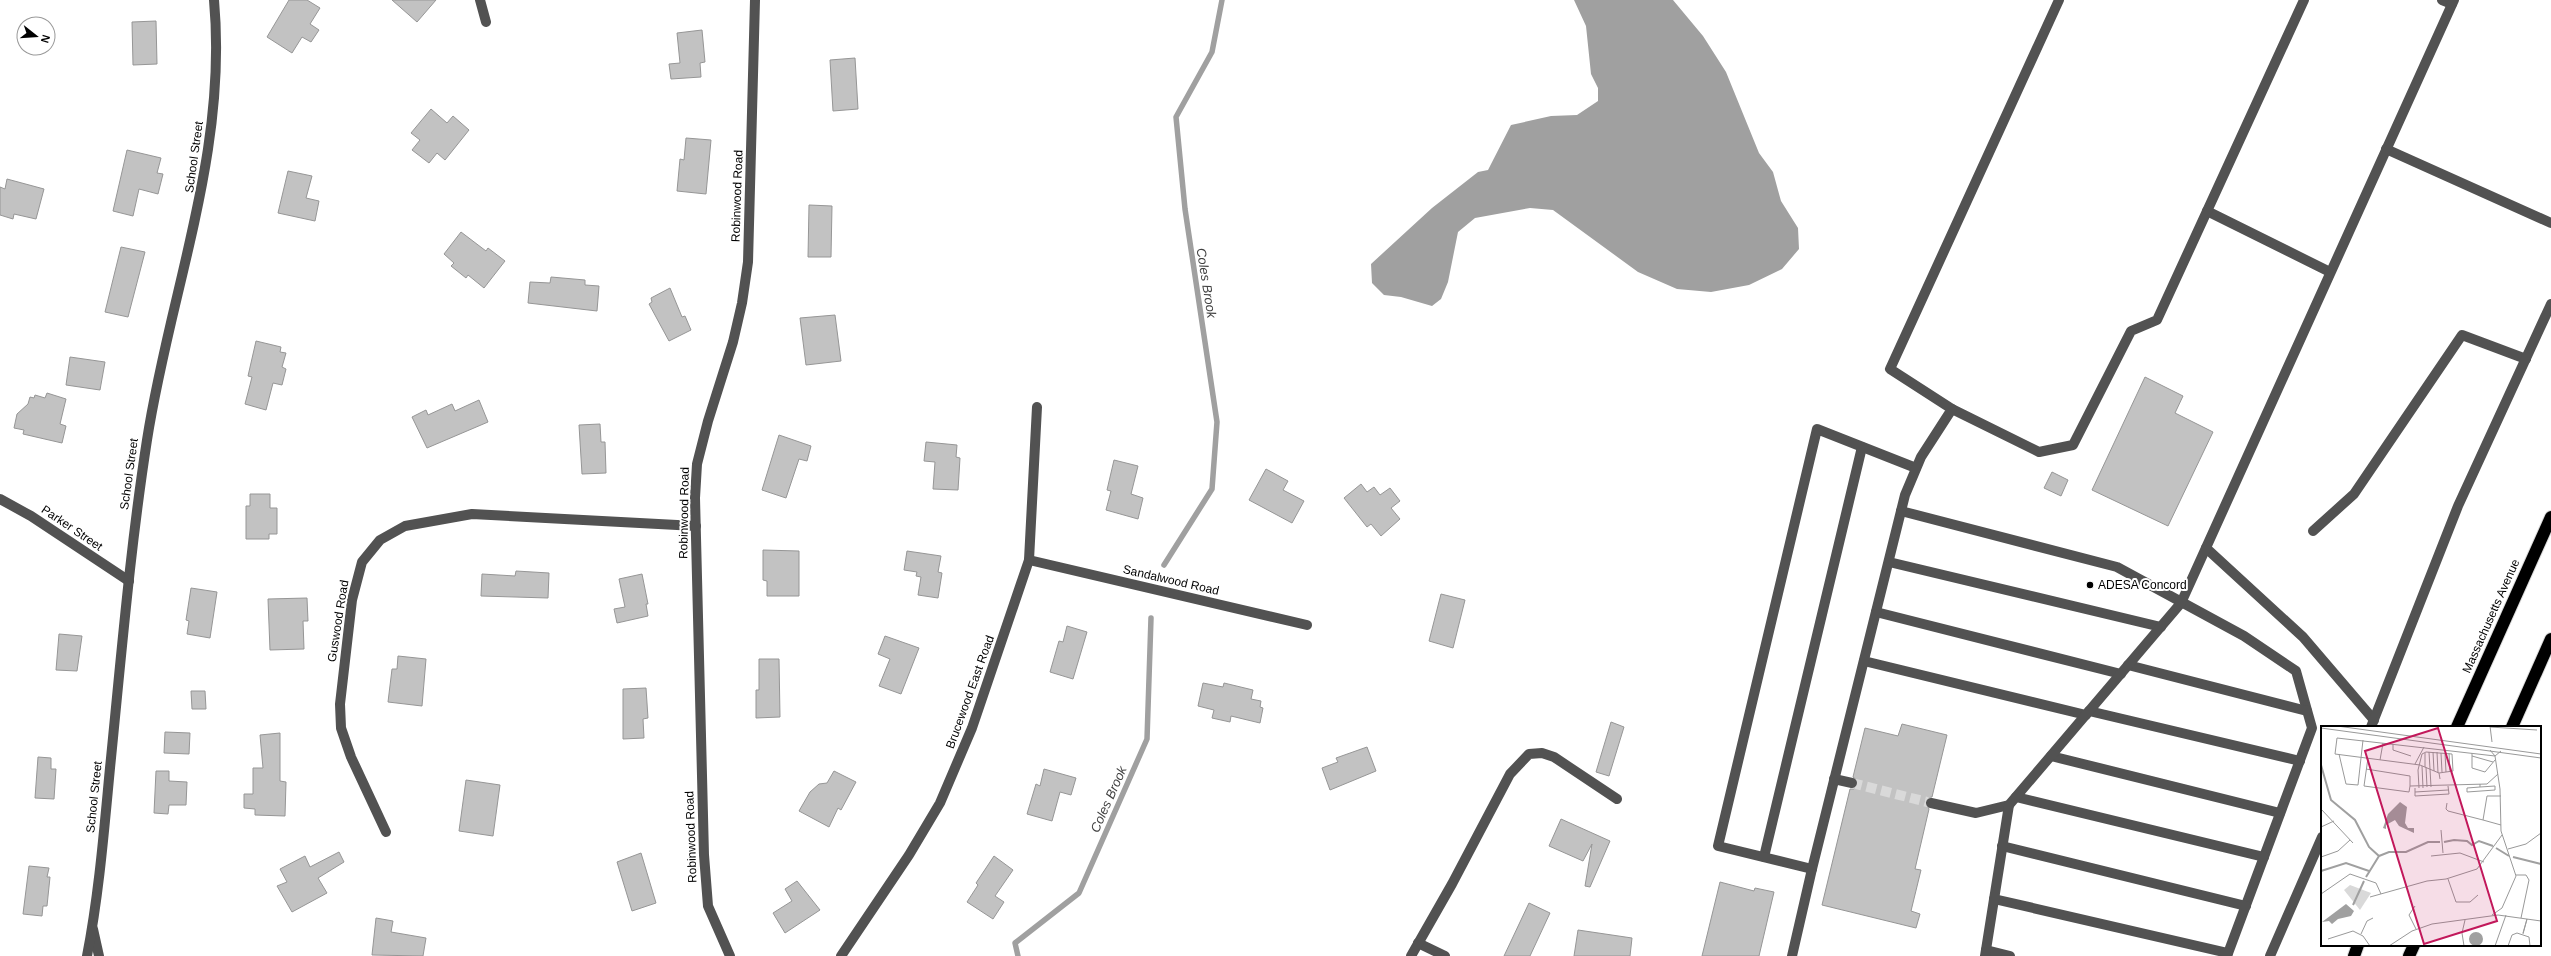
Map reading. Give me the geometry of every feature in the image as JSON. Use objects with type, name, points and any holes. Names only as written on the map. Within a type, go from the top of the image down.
[{"type":"highway","name":"Massachusetts Avenue","points":[[2456,726],[2551,517]]},
{"type":"highway","points":[[2512,726],[2551,639]]},
{"type":"highway","points":[[2354,956],[2358,946]]},
{"type":"highway","points":[[2409,956],[2414,946]]},
{"type":"street","name":"School Street","points":[[86,956],[93,926],[129,581],[154,399],[168,332],[200,207],[207,165],[217,50],[214,0]]},
{"type":"street","points":[[480,0],[486,22]]},
{"type":"street","name":"Robinwood Road","points":[[730,956],[708,906],[704,855],[696,526],[697,464],[708,421],[733,342],[748,262],[755,0]]},
{"type":"street","points":[[2059,0],[1890,369],[1952,409],[2039,452],[2073,445],[2131,331],[2157,320],[2304,0]]},
{"type":"street","points":[[2010,956],[1985,953],[2002,846],[2012,801],[2181,603],[2453,2],[2442,0]]},
{"type":"street","points":[[2386,150],[2551,223]]},
{"type":"street","points":[[2207,210],[2330,272]]},
{"type":"street","points":[[2206,548],[2303,637],[2373,723],[2458,506],[2551,304]]},
{"type":"street","points":[[2313,531],[2354,494],[2462,335],[2526,359]]},
{"type":"street","name":"Brucewood East Road","points":[[841,956],[909,855],[940,803],[972,728],[1029,560],[1037,407]]},
{"type":"street","points":[[1792,956],[1834,779],[1901,511],[1916,468],[1952,409]]},
{"type":"street","points":[[1812,869],[1718,846],[1817,429],[1916,468]]},
{"type":"street","points":[[1764,857],[1862,447]]},
{"type":"street","name":"Parker Street","points":[[0,499],[31,516],[129,581]]},
{"type":"street","points":[[1901,511],[2117,567],[2244,636],[2296,671],[2312,728],[2228,955],[1994,899]]},
{"type":"street","name":"Guswood Road","points":[[386,832],[351,757],[342,728],[340,704],[352,600],[362,562],[380,540],[410,524],[472,514],[696,526]]},
{"type":"street","name":"Sandalwood Road","points":[[1029,560],[1307,625]]},
{"type":"street","points":[[1889,562],[2161,627]]},
{"type":"street","points":[[1876,612],[2121,674]]},
{"type":"street","points":[[1864,661],[2300,761]]},
{"type":"street","points":[[2128,665],[2307,711]]},
{"type":"street","points":[[1411,956],[1452,884],[1510,774],[1529,754],[1542,752],[1554,757],[1617,799]]},
{"type":"street","points":[[2051,756],[2280,813]]},
{"type":"street","points":[[1834,779],[1852,783]]},
{"type":"street","points":[[1931,803],[1976,813],[2012,801],[2264,857]]},
{"type":"street","points":[[2270,956],[2321,840]]},
{"type":"street","points":[[2002,846],[2246,906]]},
{"type":"street","points":[[93,926],[99,956]]},
{"type":"street","points":[[1418,943],[1445,956]]},
{"type":"shaded area","points":[[1574,0],[1673,0],[1703,36],[1726,72],[1759,153],[1773,172],[1781,201],[1798,228],[1799,249],[1782,269],[1749,285],[1711,292],[1677,289],[1638,272],[1553,210],[1530,208],[1475,218],[1458,232],[1448,282],[1441,299],[1432,306],[1401,297],[1384,295],[1372,283],[1371,264],[1432,208],[1478,172],[1488,170],[1511,125],[1551,116],[1577,115],[1598,101],[1598,88],[1591,74],[1586,26]]},
{"type":"building","points":[[289,0],[307,0],[320,8],[310,24],[319,30],[311,42],[302,37],[292,53],[267,37]]},
{"type":"building","points":[[392,0],[436,0],[417,22]]},
{"type":"building","points":[[156,21],[157,64],[133,65],[132,22]]},
{"type":"building","points":[[702,30],[705,62],[700,63],[701,77],[671,79],[669,64],[680,63],[677,33]]},
{"type":"building","points":[[855,58],[858,109],[833,111],[830,60]]},
{"type":"building","points":[[431,109],[447,123],[453,116],[469,130],[445,160],[437,153],[429,163],[412,150],[420,140],[411,133]]},
{"type":"building","points":[[686,138],[711,140],[706,194],[677,191],[680,159],[684,160]]},
{"type":"building","points":[[127,150],[161,158],[157,173],[163,174],[158,194],[139,189],[133,216],[113,211]]},
{"type":"building","points":[[288,171],[312,176],[306,198],[319,201],[315,221],[278,213]]},
{"type":"building","points":[[7,179],[44,189],[36,219],[14,214],[13,219],[0,215],[0,187],[5,189]]},
{"type":"building","points":[[809,205],[832,206],[831,257],[808,257]]},
{"type":"building","points":[[461,232],[486,251],[488,248],[505,261],[484,288],[468,275],[466,278],[451,266],[454,263],[444,254]]},
{"type":"building","points":[[121,247],[145,252],[128,317],[105,312]]},
{"type":"building","points":[[551,277],[585,280],[585,285],[599,286],[597,311],[528,303],[530,282],[550,283]]},
{"type":"building","points":[[670,288],[682,317],[685,316],[691,330],[669,341],[649,304],[652,302],[651,298]]},
{"type":"building","points":[[835,315],[841,361],[806,365],[800,318]]},
{"type":"building","points":[[256,341],[281,347],[280,352],[286,353],[282,367],[286,369],[282,385],[273,383],[266,410],[245,404],[252,377],[248,376]]},
{"type":"building","points":[[70,357],[105,362],[100,390],[66,385]]},
{"type":"building","points":[[2145,377],[2183,396],[2175,413],[2213,432],[2168,526],[2092,490]]},
{"type":"building","points":[[47,393],[66,399],[60,424],[66,426],[62,443],[23,434],[24,430],[14,428],[17,414],[28,404],[30,397],[34,398],[35,395],[45,398]]},
{"type":"building","points":[[479,400],[488,422],[427,448],[412,417],[426,410],[428,415],[452,404],[455,411]]},
{"type":"building","points":[[600,424],[601,442],[605,442],[606,473],[582,474],[579,425]]},
{"type":"building","points":[[779,435],[811,446],[807,461],[799,459],[786,498],[762,490]]},
{"type":"building","points":[[926,442],[957,445],[956,457],[960,458],[958,490],[933,489],[935,462],[924,461]]},
{"type":"building","points":[[1114,460],[1138,466],[1131,494],[1143,498],[1138,519],[1106,510],[1111,491],[1107,490]]},
{"type":"building","points":[[1266,469],[1288,481],[1283,490],[1304,501],[1292,523],[1249,500]]},
{"type":"building","points":[[2052,472],[2068,480],[2061,496],[2044,488]]},
{"type":"building","points":[[1361,484],[1367,492],[1374,487],[1380,495],[1390,488],[1400,501],[1391,508],[1400,519],[1381,536],[1371,524],[1367,527],[1344,498]]},
{"type":"building","points":[[250,494],[270,494],[270,508],[277,508],[277,534],[269,534],[269,539],[246,539],[246,506],[250,506]]},
{"type":"building","points":[[763,550],[799,551],[799,596],[767,596],[767,581],[763,580]]},
{"type":"building","points":[[907,551],[941,556],[938,572],[942,573],[938,598],[918,595],[921,577],[916,576],[917,572],[904,570]]},
{"type":"building","points":[[516,571],[549,573],[548,598],[481,596],[482,574],[515,576]]},
{"type":"building","points":[[642,574],[648,604],[646,604],[648,616],[617,623],[614,609],[625,607],[619,579]]},
{"type":"building","points":[[191,588],[217,592],[210,638],[187,634],[189,621],[186,620]]},
{"type":"building","points":[[1441,594],[1465,600],[1453,648],[1429,641]]},
{"type":"building","points":[[307,598],[308,621],[303,621],[304,649],[270,650],[268,599]]},
{"type":"building","points":[[1067,626],[1087,632],[1073,679],[1050,672],[1059,641],[1063,642]]},
{"type":"building","points":[[59,634],[82,636],[77,671],[56,670]]},
{"type":"building","points":[[885,636],[919,648],[901,694],[879,686],[890,659],[878,654]]},
{"type":"building","points":[[398,656],[426,659],[422,706],[388,702],[392,669],[397,669]]},
{"type":"building","points":[[759,659],[779,659],[780,717],[756,718],[756,690],[759,690]]},
{"type":"building","points":[[1203,683],[1223,687],[1224,683],[1253,690],[1251,699],[1261,701],[1260,707],[1263,708],[1260,723],[1231,716],[1230,722],[1212,718],[1214,710],[1198,706]]},
{"type":"building","points":[[646,688],[648,718],[643,719],[644,738],[623,739],[623,689]]},
{"type":"building","points":[[191,691],[205,691],[206,709],[192,709]]},
{"type":"building","points":[[1611,722],[1624,727],[1609,776],[1596,772]]},
{"type":"building","points":[[1902,724],[1947,735],[1932,797],[1927,798],[1925,802],[1929,809],[1915,869],[1921,870],[1911,911],[1920,914],[1916,928],[1822,905],[1850,789],[1854,789],[1858,785],[1858,781],[1853,777],[1865,728],[1898,736]]},
{"type":"building","points":[[165,732],[190,733],[189,754],[164,753]]},
{"type":"building","points":[[280,733],[280,781],[286,782],[285,816],[255,815],[255,809],[244,808],[244,794],[253,794],[253,768],[263,768],[260,735]]},
{"type":"building","points":[[1367,747],[1376,771],[1330,790],[1322,768],[1338,762],[1336,758]]},
{"type":"building","points":[[38,757],[51,758],[51,769],[56,769],[54,799],[35,798]]},
{"type":"building","points":[[1044,769],[1076,778],[1071,795],[1060,792],[1052,821],[1027,814],[1036,784],[1040,786]]},
{"type":"building","points":[[156,771],[169,771],[169,781],[187,782],[186,805],[169,805],[168,814],[154,813]]},
{"type":"building","points":[[834,771],[856,782],[841,810],[838,808],[829,827],[799,811],[810,792],[819,784],[827,783]]},
{"type":"building","points":[[466,780],[500,785],[493,836],[459,831]]},
{"type":"building","points":[[1561,819],[1610,841],[1590,887],[1585,886],[1592,844],[1583,861],[1549,846]]},
{"type":"building","points":[[339,852],[344,862],[318,878],[327,893],[292,912],[277,886],[287,882],[280,869],[305,856],[310,867]]},
{"type":"building","points":[[641,853],[656,903],[632,911],[617,862]]},
{"type":"building","points":[[994,856],[1013,870],[995,896],[1004,902],[993,919],[967,902],[978,885],[976,883]]},
{"type":"building","points":[[29,866],[49,868],[47,877],[50,877],[47,906],[43,906],[42,916],[23,914]]},
{"type":"building","points":[[797,881],[820,910],[785,933],[773,913],[792,901],[785,889]]},
{"type":"building","points":[[1720,882],[1754,891],[1755,888],[1774,892],[1759,956],[1702,956]]},
{"type":"building","points":[[1529,903],[1550,913],[1530,956],[1504,956]]},
{"type":"building","points":[[376,918],[393,921],[391,932],[426,938],[423,956],[372,955]]},
{"type":"building","points":[[1578,930],[1632,938],[1630,956],[1574,956]]},
{"type":"waterway","name":"Coles Brook","points":[[1164,565],[1212,489],[1217,422],[1185,209],[1176,117],[1212,52],[1222,0]]},
{"type":"waterway","name":"Coles Brook","points":[[1018,956],[1015,943],[1079,893],[1147,739],[1151,618]]},
{"type":"tunnel","points":[[1852,783],[1931,803]]},
{"type":"place","name":"ADESA Concord","points":[[2090,585]]}]
